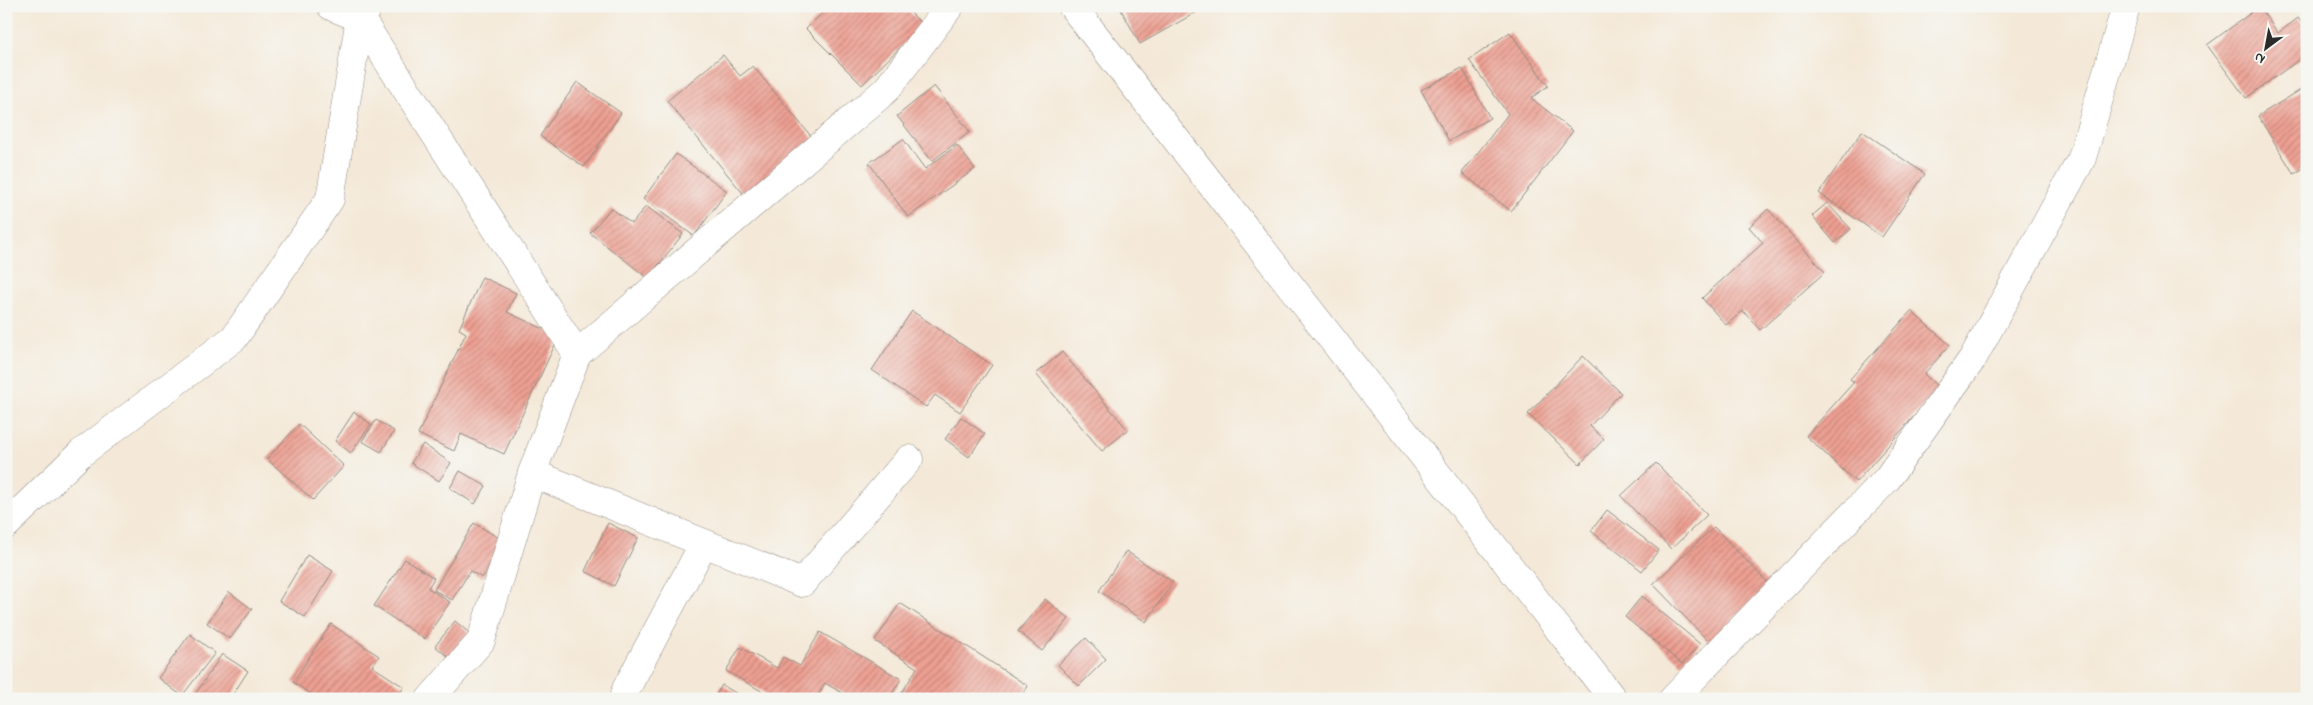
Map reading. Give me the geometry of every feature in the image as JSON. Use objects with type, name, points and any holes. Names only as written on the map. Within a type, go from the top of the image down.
[{"type":"street","points":[[331,6],[365,12],[577,354]]},
{"type":"street","points":[[430,699],[481,641],[532,473],[577,354],[886,90],[950,6]]},
{"type":"street","points":[[1072,6],[1613,699]]},
{"type":"street","points":[[1673,699],[1886,480],[1973,358],[2082,158],[2126,6]]},
{"type":"street","points":[[6,525],[80,454],[234,338],[330,199],[365,12]]},
{"type":"street","points":[[532,473],[802,583],[909,459]]},
{"type":"street","points":[[623,699],[626,689],[704,543]]},
{"type":"building","points":[[829,6],[904,6],[923,25],[862,85],[806,29]]},
{"type":"building","points":[[1119,6],[1202,6],[1204,8],[1140,44]]},
{"type":"building","points":[[2259,7],[2278,33],[2298,18],[2307,30],[2307,54],[2246,98],[2207,45]]},
{"type":"building","points":[[1510,32],[1548,86],[1531,98],[1573,131],[1511,211],[1462,173],[1508,114],[1469,60]]},
{"type":"building","points":[[723,55],[740,76],[753,66],[815,141],[746,197],[667,101]]},
{"type":"building","points":[[1462,68],[1490,118],[1449,141],[1421,90]]},
{"type":"building","points":[[577,82],[621,113],[584,167],[540,136]]},
{"type":"building","points":[[934,86],[970,132],[932,161],[897,116]]},
{"type":"building","points":[[2307,86],[2307,166],[2294,174],[2258,116]]},
{"type":"building","points":[[1862,131],[1925,174],[1882,237],[1819,193]]},
{"type":"building","points":[[903,139],[925,169],[957,145],[975,169],[908,217],[869,163]]},
{"type":"building","points":[[676,154],[727,191],[694,236],[643,199]]},
{"type":"building","points":[[1827,203],[1851,229],[1835,243],[1812,216]]},
{"type":"building","points":[[646,206],[683,234],[648,278],[590,233],[611,208],[632,224]]},
{"type":"building","points":[[1768,209],[1825,272],[1760,330],[1743,311],[1726,325],[1702,298],[1763,243],[1749,227]]},
{"type":"building","points":[[482,277],[516,293],[507,312],[559,336],[504,454],[461,434],[454,451],[418,434],[466,333],[459,329]]},
{"type":"building","points":[[912,311],[992,365],[960,412],[935,395],[926,407],[872,370]]},
{"type":"building","points":[[1911,311],[1950,345],[1924,374],[1939,388],[1856,482],[1806,436],[1854,382],[1850,379]]},
{"type":"building","points":[[1062,352],[1128,430],[1102,451],[1036,374]]},
{"type":"building","points":[[1583,356],[1621,393],[1590,426],[1604,439],[1580,464],[1528,414]]},
{"type":"building","points":[[354,412],[371,424],[351,453],[335,441]]},
{"type":"building","points":[[961,417],[985,434],[969,457],[945,439]]},
{"type":"building","points":[[376,420],[394,431],[381,452],[362,441]]},
{"type":"building","points":[[299,424],[344,466],[313,500],[267,459]]},
{"type":"building","points":[[423,444],[451,463],[439,481],[411,463]]},
{"type":"building","points":[[1656,463],[1707,515],[1671,549],[1621,496]]},
{"type":"building","points":[[460,471],[486,486],[475,504],[450,488]]},
{"type":"building","points":[[1607,510],[1659,550],[1642,571],[1591,531]]},
{"type":"building","points":[[474,523],[504,541],[482,578],[470,571],[452,600],[434,590]]},
{"type":"building","points":[[608,523],[638,538],[614,586],[585,571]]},
{"type":"building","points":[[1714,527],[1770,585],[1709,642],[1653,584]]},
{"type":"building","points":[[1126,551],[1173,582],[1146,622],[1099,591]]},
{"type":"building","points":[[307,555],[333,571],[305,617],[279,601]]},
{"type":"building","points":[[405,559],[434,578],[428,588],[450,602],[425,639],[374,606]]},
{"type":"building","points":[[229,592],[252,609],[230,639],[207,623]]},
{"type":"building","points":[[1642,596],[1700,644],[1682,664],[1625,617]]},
{"type":"building","points":[[1045,599],[1069,619],[1042,651],[1018,631]]},
{"type":"building","points":[[900,603],[1028,686],[1020,699],[898,699],[917,668],[875,641]]},
{"type":"building","points":[[455,621],[473,636],[453,661],[435,646]]},
{"type":"building","points":[[331,624],[379,656],[372,666],[404,687],[396,699],[318,699],[293,682]]},
{"type":"building","points":[[820,632],[901,679],[889,699],[852,699],[825,683],[816,699],[762,699],[765,693],[726,671],[740,647],[777,668],[783,657],[800,666]]},
{"type":"building","points":[[190,634],[215,653],[182,696],[158,678]]},
{"type":"building","points":[[1086,638],[1106,659],[1079,686],[1058,665]]},
{"type":"building","points":[[222,654],[248,671],[230,699],[192,699]]},
{"type":"building","points":[[722,685],[746,699],[714,699]]}]
